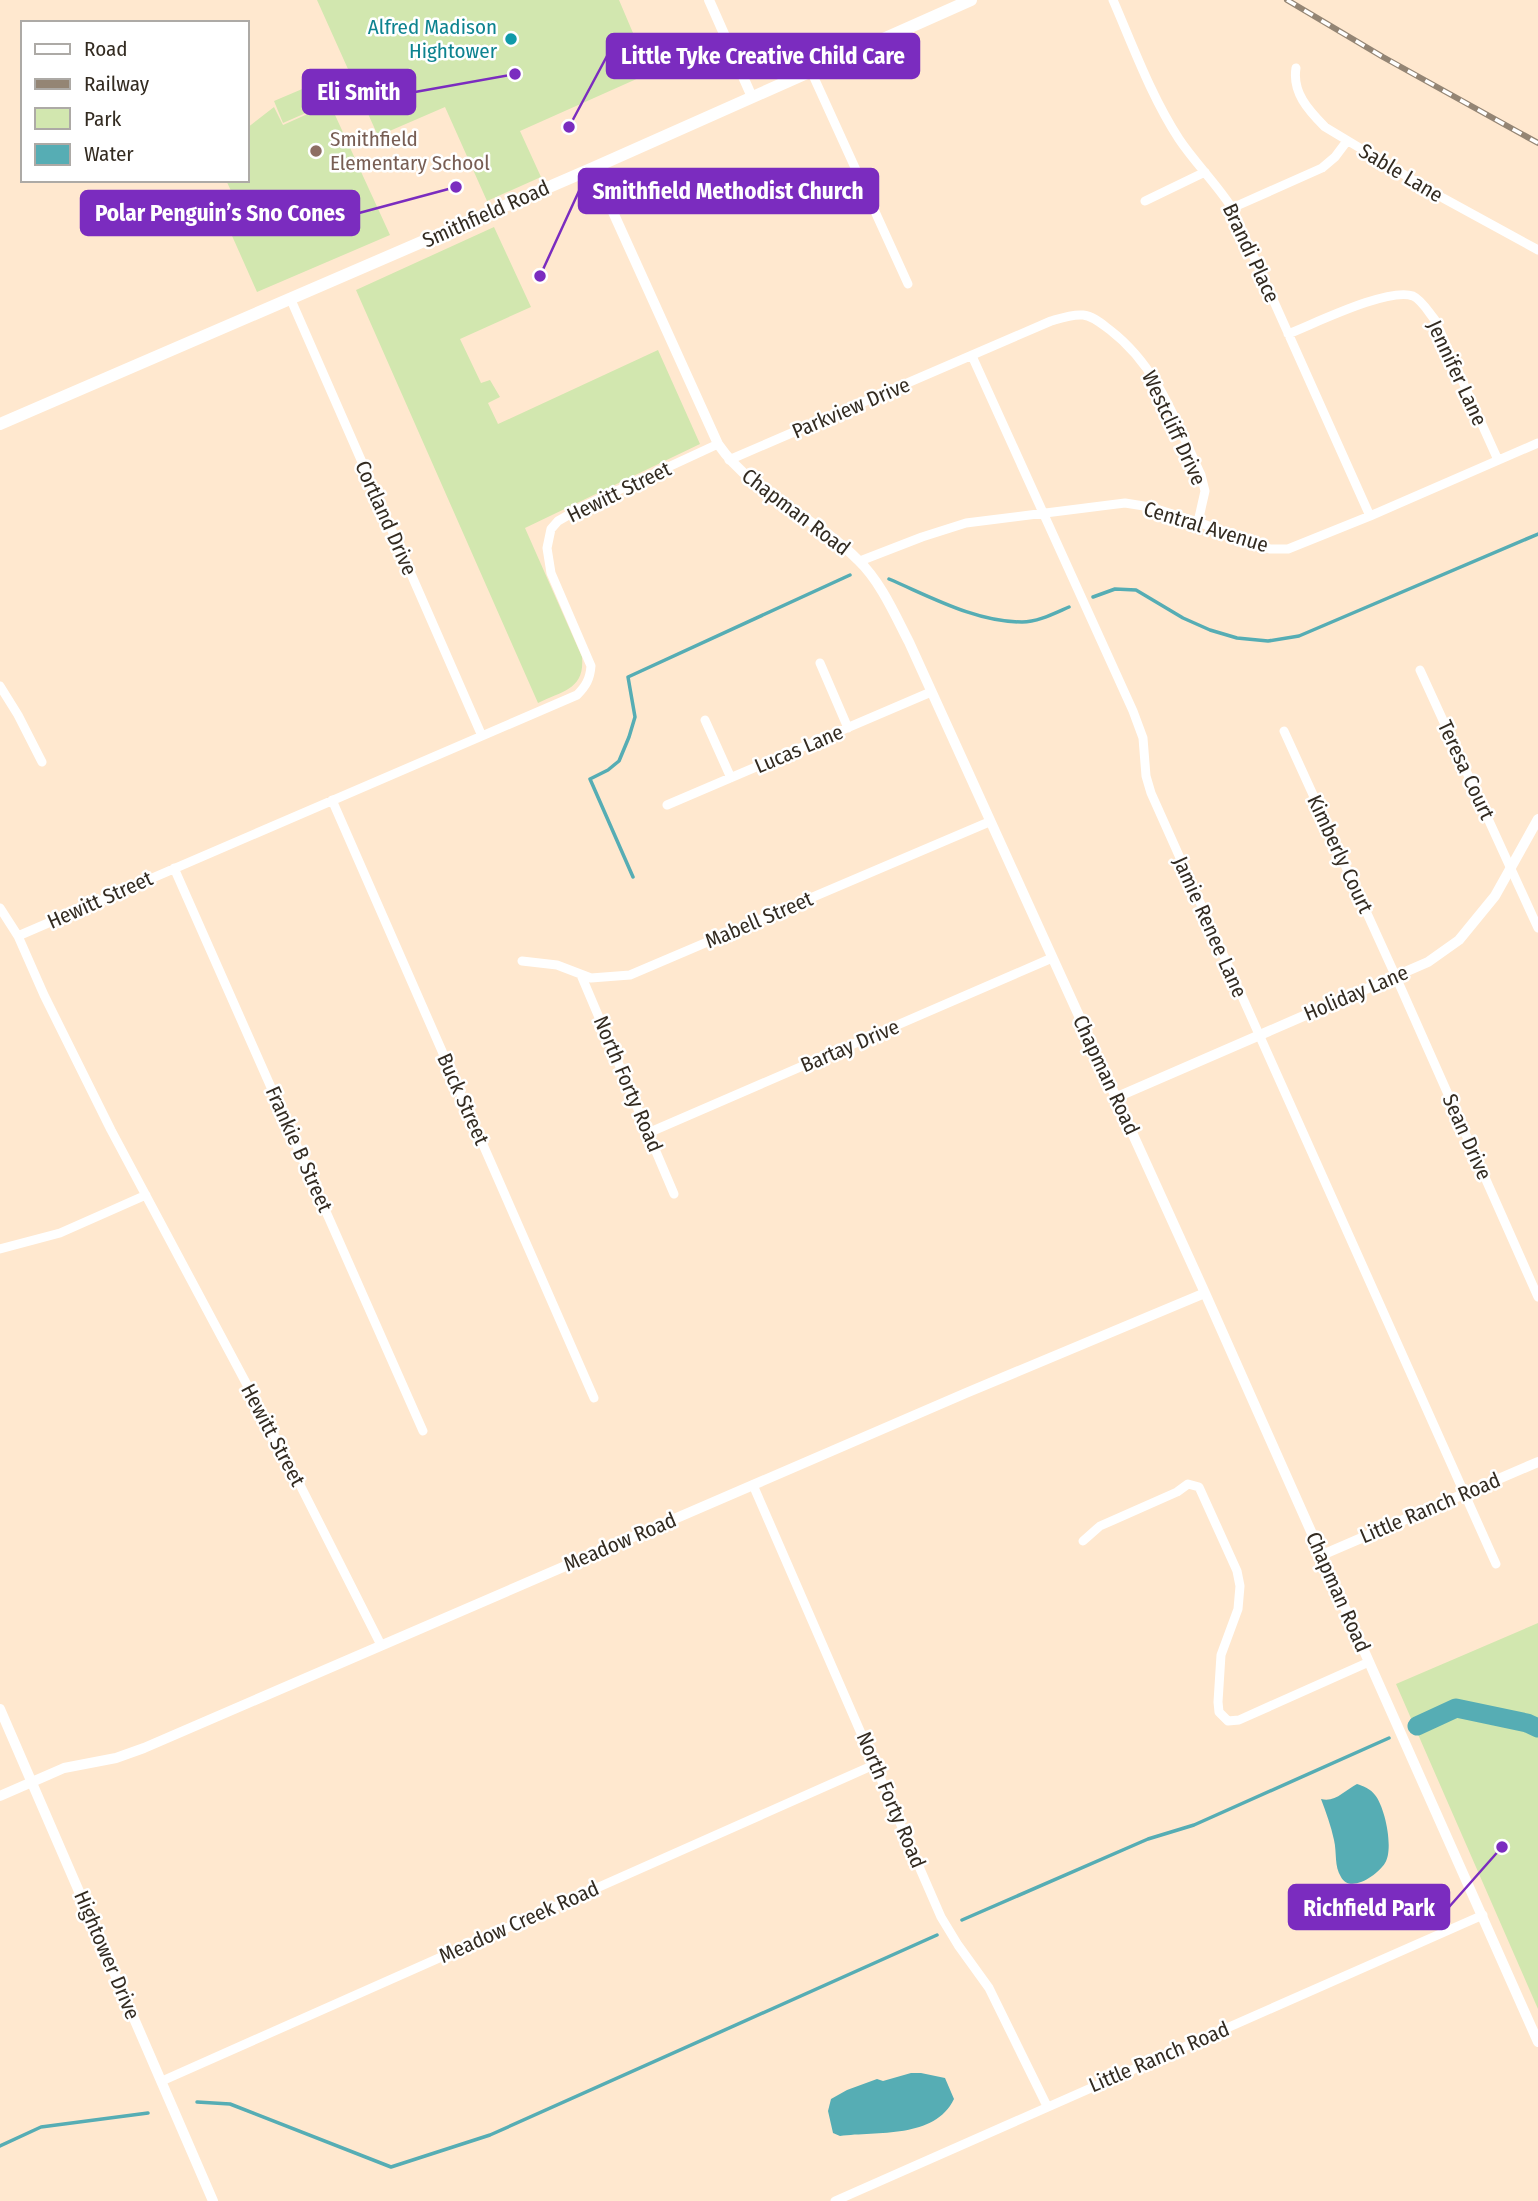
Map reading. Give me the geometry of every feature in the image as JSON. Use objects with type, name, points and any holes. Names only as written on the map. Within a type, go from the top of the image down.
[{"type":"main road","name":"Smithfield Road","points":[[0,424],[291,300],[971,0]]},
{"type":"street","points":[[709,0],[752,97]]},
{"type":"street","name":"Brandi Place","points":[[1113,0],[1163,111],[1179,139],[1232,208],[1370,516]]},
{"type":"street","name":"Sable Lane","points":[[1296,68],[1294,80],[1309,111],[1325,127],[1443,198],[1538,250]]},
{"type":"street","points":[[811,71],[908,285]]},
{"type":"street","points":[[1232,208],[1322,168],[1347,141]]},
{"type":"street","name":"Chapman Road","points":[[593,168],[718,444],[743,474],[813,523],[860,561],[896,618],[1117,1097],[1538,2042]]},
{"type":"street","points":[[1145,201],[1205,172]]},
{"type":"street","name":"Jennifer Lane","points":[[1288,334],[1382,297],[1413,296],[1435,320],[1497,460]]},
{"type":"street","name":"Cortland Drive","points":[[291,300],[482,736]]},
{"type":"street","name":"Westcliff Drive","points":[[972,356],[1065,317],[1084,315],[1097,320],[1141,358],[1158,382],[1201,474],[1205,491],[1198,522]]},
{"type":"street","name":"Parkview Drive","points":[[729,460],[972,356]]},
{"type":"street","name":"Jamie Renee Lane","points":[[972,356],[1133,711],[1143,738],[1146,776],[1151,793],[1496,1564]]},
{"type":"street","name":"Central Avenue","points":[[860,561],[966,523],[1125,503],[1150,507],[1198,522],[1263,547],[1288,549],[1538,443]]},
{"type":"street","name":"Hewitt Street","points":[[381,1645],[306,1496],[76,1061],[18,936],[577,695],[590,677],[591,666],[547,559],[551,529],[558,521],[584,506],[718,444]]},
{"type":"street","points":[[820,663],[848,728]]},
{"type":"street","name":"Teresa Court","points":[[1420,670],[1538,928]]},
{"type":"street","points":[[0,686],[42,762]]},
{"type":"street","name":"Lucas Lane","points":[[667,805],[932,692]]},
{"type":"street","points":[[705,720],[731,778]]},
{"type":"street","name":"Kimberly Court","points":[[1284,732],[1396,977]]},
{"type":"street","name":"Buck Street","points":[[332,800],[594,1398]]},
{"type":"street","name":"Holiday Lane","points":[[1117,1097],[1428,962],[1459,940],[1495,896],[1538,819]]},
{"type":"street","name":"Mabell Street","points":[[522,961],[557,965],[591,978],[630,975],[989,822]]},
{"type":"street","name":"Frankie B Street","points":[[174,868],[423,1431]]},
{"type":"street","points":[[0,908],[18,936]]},
{"type":"street","name":"Bartay Drive","points":[[648,1133],[1052,958]]},
{"type":"street","name":"North Forty Road","points":[[581,975],[674,1194]]},
{"type":"street","name":"Sean Drive","points":[[1396,977],[1538,1297]]},
{"type":"street","points":[[0,1249],[60,1233],[146,1195]]},
{"type":"street","name":"Meadow Road","points":[[33,1781],[64,1768],[116,1758],[144,1748],[1205,1293]]},
{"type":"street","name":"Little Ranch Road","points":[[1322,1555],[1538,1462]]},
{"type":"street","points":[[1083,1541],[1100,1526],[1177,1492],[1188,1484],[1199,1487],[1237,1571],[1240,1586],[1238,1609],[1221,1655],[1219,1712],[1228,1721],[1239,1720],[1369,1662]]},
{"type":"street","name":"North Forty Road","points":[[753,1485],[942,1917],[957,1945],[989,1988],[1047,2106]]},
{"type":"street","name":"Hightower Drive","points":[[0,1709],[213,2201]]},
{"type":"street","name":"Meadow Creek Road","points":[[162,2081],[876,1764]]},
{"type":"street","points":[[0,1796],[33,1781]]},
{"type":"street","name":"Little Ranch Road","points":[[835,2201],[1483,1915]]},
{"type":"green space","points":[[317,0],[619,0],[650,73],[520,131],[541,177],[487,201],[445,107],[378,136]]},
{"type":"green space","points":[[314,84],[324,105],[283,123],[274,101]]},
{"type":"green space","points":[[330,104],[390,235],[257,292],[229,229],[239,222],[241,213],[227,182],[248,182],[248,127],[274,107],[283,125]]},
{"type":"green space","points":[[494,227],[531,307],[460,339],[481,383],[490,380],[500,397],[488,403],[498,424],[658,350],[700,444],[525,528],[582,657],[582,668],[576,682],[564,692],[538,703],[356,290]]},
{"type":"green space","points":[[1538,1623],[1538,2009],[1396,1684]]},
{"type":"water","points":[[1357,1784],[1371,1791],[1379,1801],[1387,1828],[1389,1848],[1385,1863],[1376,1873],[1364,1881],[1351,1884],[1345,1882],[1339,1873],[1333,1835],[1321,1799],[1335,1798]]},
{"type":"water","points":[[911,2073],[945,2078],[954,2099],[945,2112],[933,2121],[904,2131],[840,2136],[833,2133],[828,2111],[831,2099],[877,2079],[883,2081]]},
{"type":"waterway","points":[[1093,597],[1115,589],[1136,590],[1183,618],[1210,630],[1237,638],[1268,641],[1299,636],[1538,534]]},
{"type":"waterway","points":[[633,877],[590,779],[619,761],[629,737],[635,717],[628,677],[850,575]]},
{"type":"waterway","points":[[889,579],[954,607],[1005,621],[1034,620],[1069,607]]},
{"type":"waterway","points":[[1417,1726],[1456,1708],[1527,1723],[1538,1728]]},
{"type":"waterway","points":[[962,1920],[1148,1839],[1194,1825],[1389,1738]]},
{"type":"waterway","points":[[197,2102],[230,2104],[391,2167],[490,2135],[937,1935]]},
{"type":"waterway","points":[[0,2146],[41,2127],[148,2113]]},
{"type":"railway","points":[[1287,0],[1538,143]]},
{"type":"place","name":"Alfred Madison Hightower","points":[[511,39]]},
{"type":"place","name":"Eli Smith","points":[[515,74]]},
{"type":"place","name":"Little Tyke Creative Child Care","points":[[569,127]]},
{"type":"place","name":"Smithfield Elementary School","points":[[316,151]]},
{"type":"place","name":"Polar Penguin’s Sno Cones","points":[[456,187]]},
{"type":"place","name":"Smithfield Methodist Church","points":[[540,276]]},
{"type":"place","name":"Richfield Park","points":[[1502,1847]]}]
